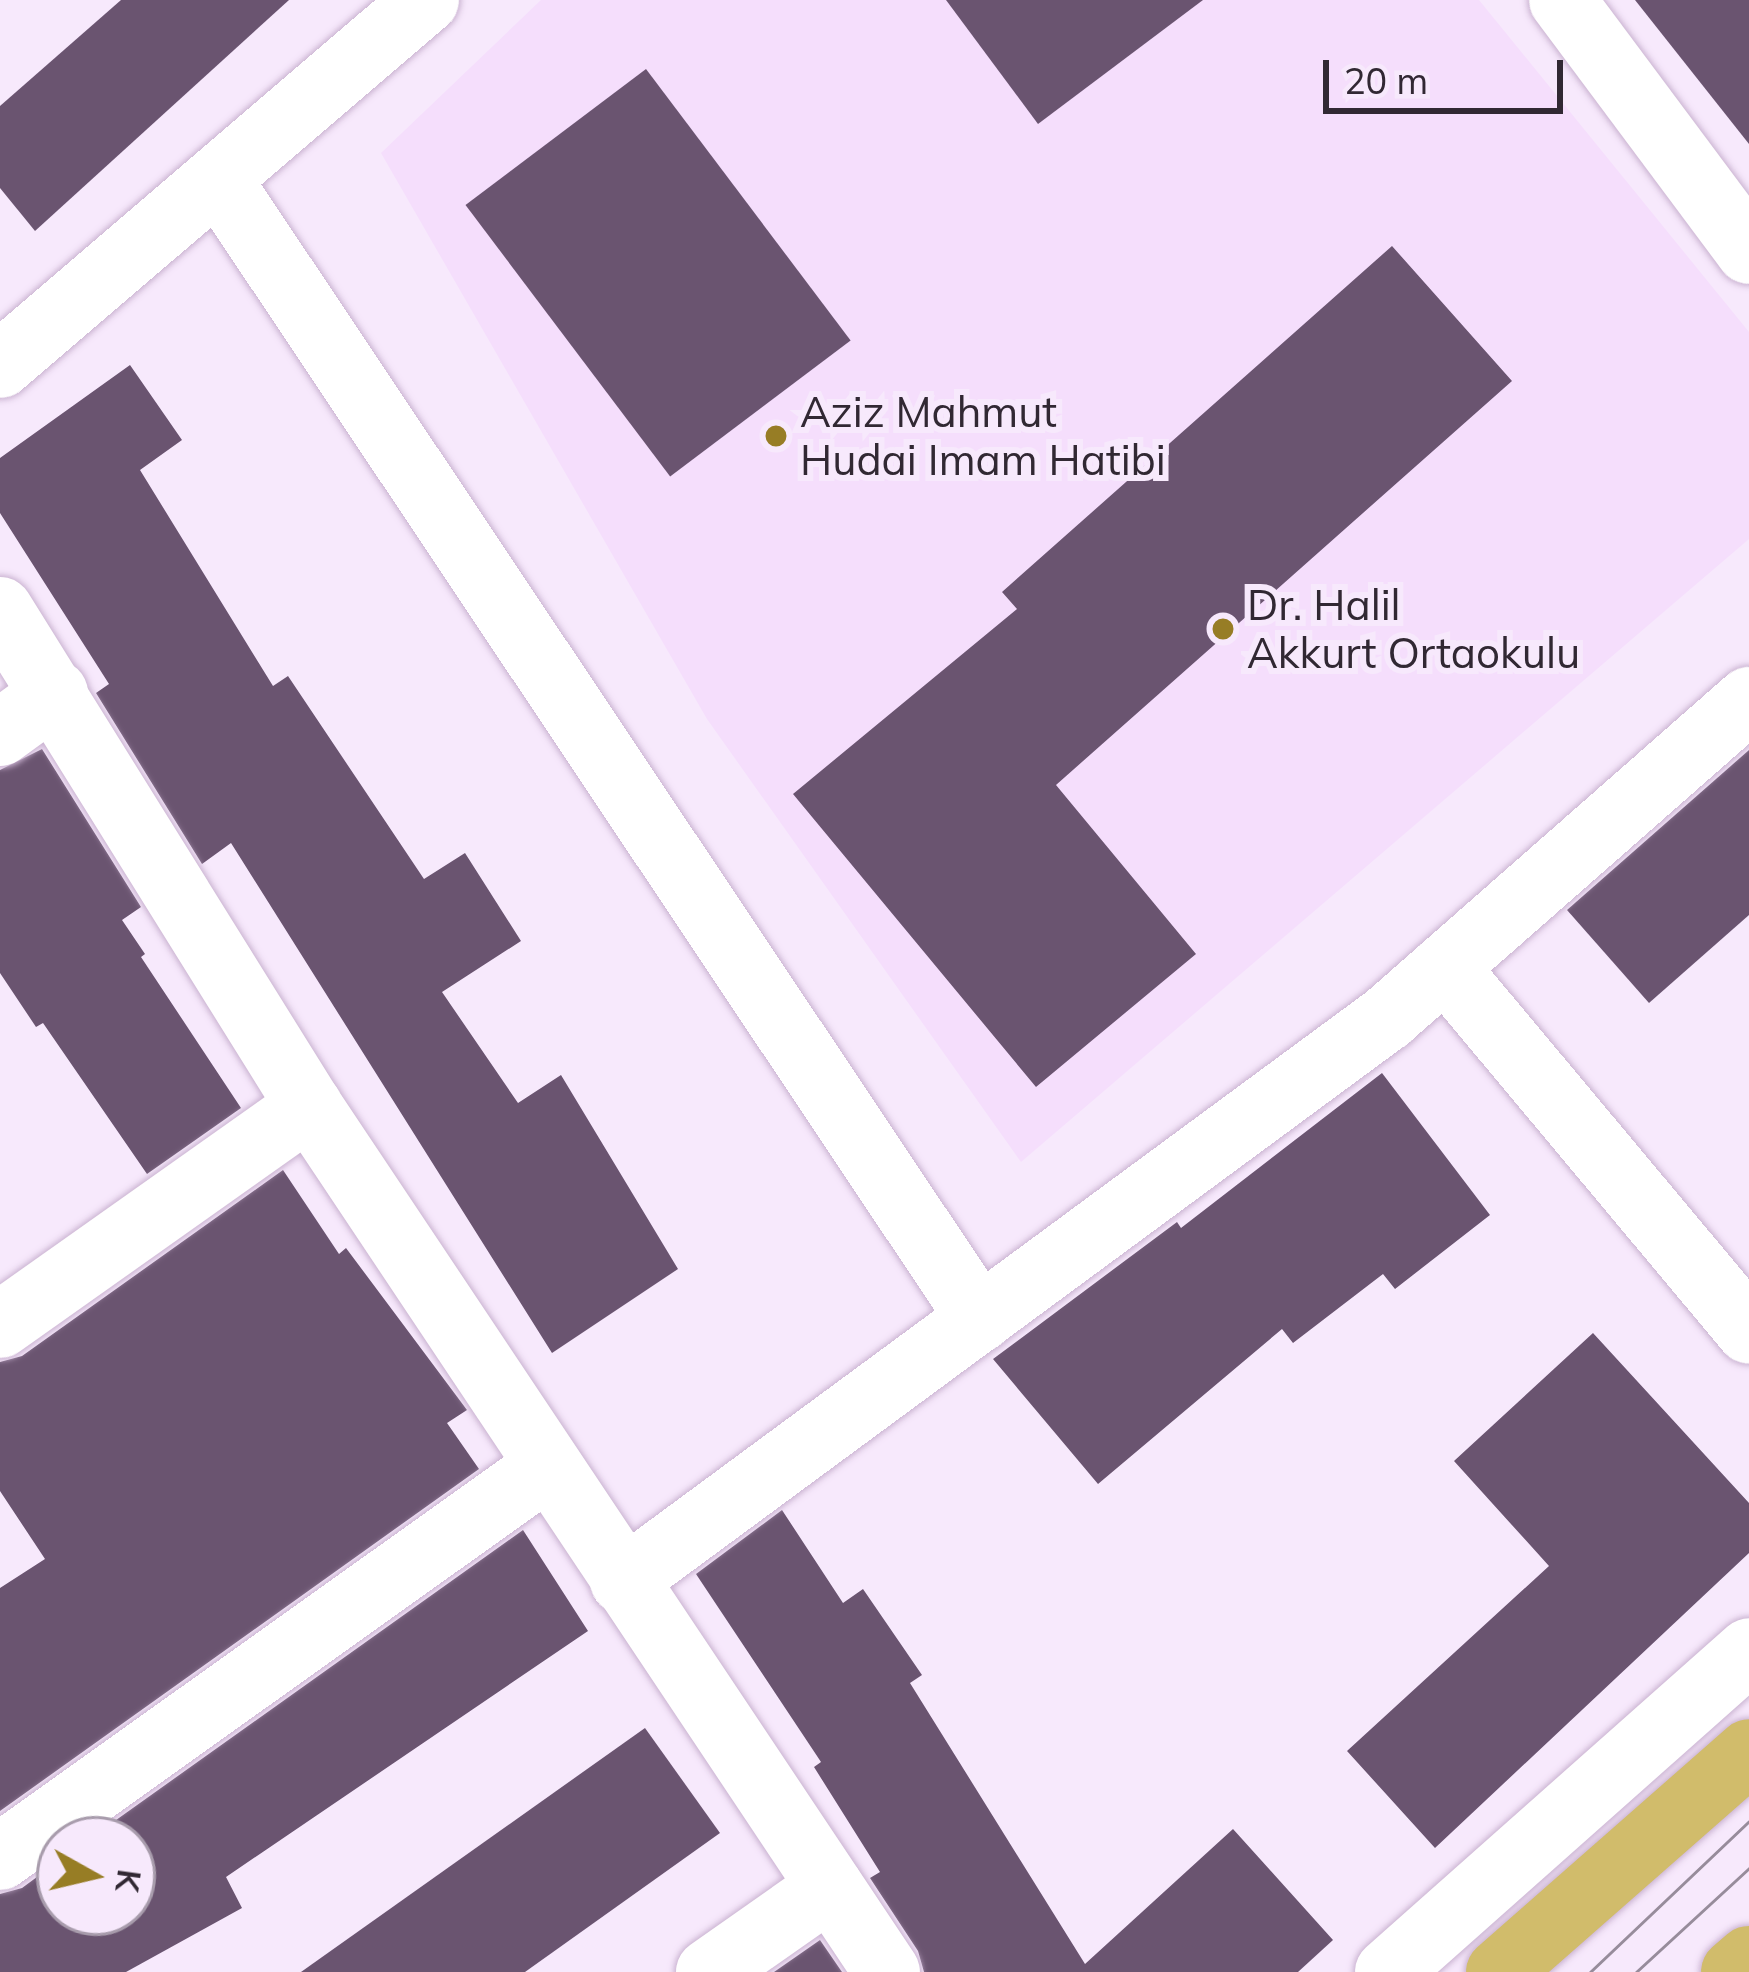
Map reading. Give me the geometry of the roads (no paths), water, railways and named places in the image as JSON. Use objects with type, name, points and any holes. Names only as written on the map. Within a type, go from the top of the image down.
[{"type":"main road","points":[[1499,1972],[1749,1752]]},
{"type":"main road","points":[[1734,1972],[1749,1960]]},
{"type":"street","points":[[0,364],[426,0]]},
{"type":"street","points":[[1562,0],[1749,251]]},
{"type":"street","points":[[218,179],[980,1319]]},
{"type":"street","points":[[0,610],[309,1106],[887,1972]]},
{"type":"street","points":[[0,733],[55,693]]},
{"type":"street","points":[[623,1581],[1387,1018],[1749,700]]},
{"type":"street","points":[[1445,967],[1749,1331]]},
{"type":"street","points":[[0,1325],[309,1106]]},
{"type":"street","points":[[0,1857],[548,1466]]},
{"type":"street","points":[[1388,1972],[1749,1651]]},
{"type":"street","points":[[709,1972],[830,1887]]},
{"type":"tram line","points":[[1590,1972],[1749,1821]]},
{"type":"tram line","points":[[1636,1972],[1749,1868]]},
{"type":"place","name":"Aziz Mahmut Hudai Imam Hatibi","points":[[776,436]]},
{"type":"place","name":"Dr. Halil Akkurt Ortaokulu","points":[[1223,629]]}]
